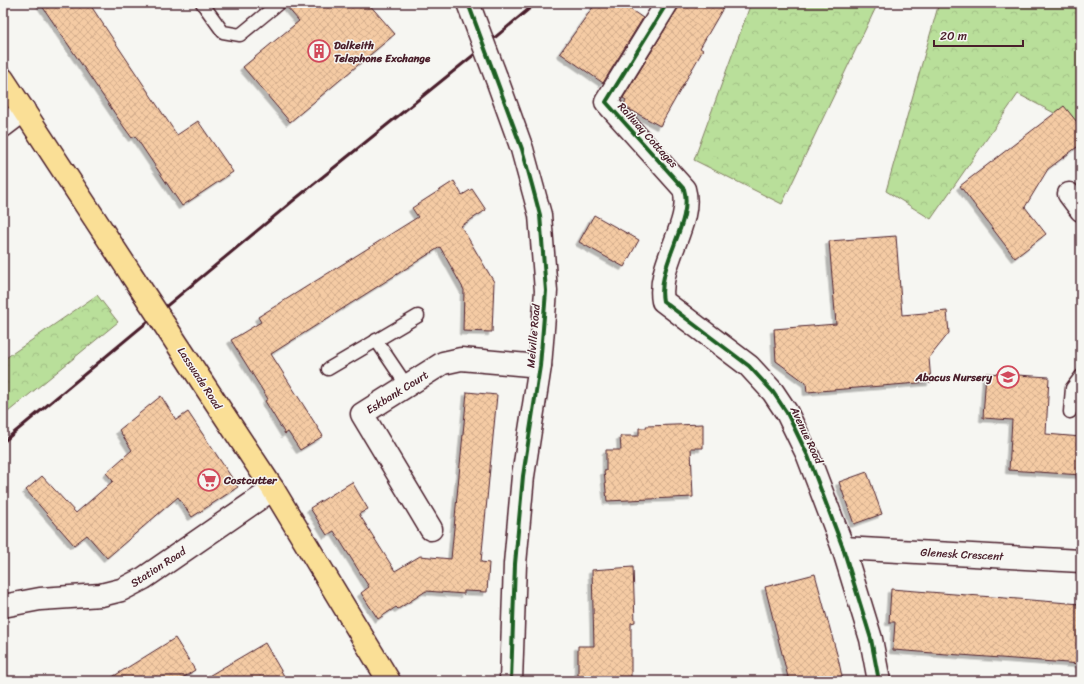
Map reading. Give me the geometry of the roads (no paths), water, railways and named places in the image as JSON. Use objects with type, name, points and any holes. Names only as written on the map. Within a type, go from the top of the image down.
[{"type":"main road","name":"Lasswade Road","points":[[3,79],[273,489],[389,681]]},
{"type":"street","name":"Melville Road","points":[[468,3],[522,149],[540,215],[546,291],[540,366],[523,476],[514,564],[511,681]]},
{"type":"street","name":"Railway Cottages","points":[[667,3],[606,102],[684,189],[686,198]]},
{"type":"street","points":[[3,126],[24,110]]},
{"type":"street","name":"Avenue Road","points":[[686,198],[683,218],[663,283],[663,301],[749,366],[773,392],[787,413],[799,435],[843,548],[871,639],[879,681]]},
{"type":"street","name":"Eskbank Court","points":[[431,529],[362,414],[443,364],[461,359],[540,366]]},
{"type":"street","name":"Station Road","points":[[3,606],[40,599],[101,595],[122,590],[144,578],[273,489]]},
{"type":"street","name":"Glenesk Crescent","points":[[843,548],[1081,560]]},
{"type":"lane","points":[[202,3],[223,32],[240,35],[280,3]]},
{"type":"lane","points":[[328,369],[418,316]]},
{"type":"lane","points":[[376,340],[406,386]]},
{"type":"lane","points":[[1070,412],[1072,388],[1081,376]]},
{"type":"railway","points":[[3,442],[294,200],[536,3]]},
{"type":"place","name":"Dalkeith Telephone Exchange","points":[[319,51]]},
{"type":"place","name":"Abacus Nursery","points":[[1008,377]]},
{"type":"place","name":"Costcutter","points":[[209,480]]}]
